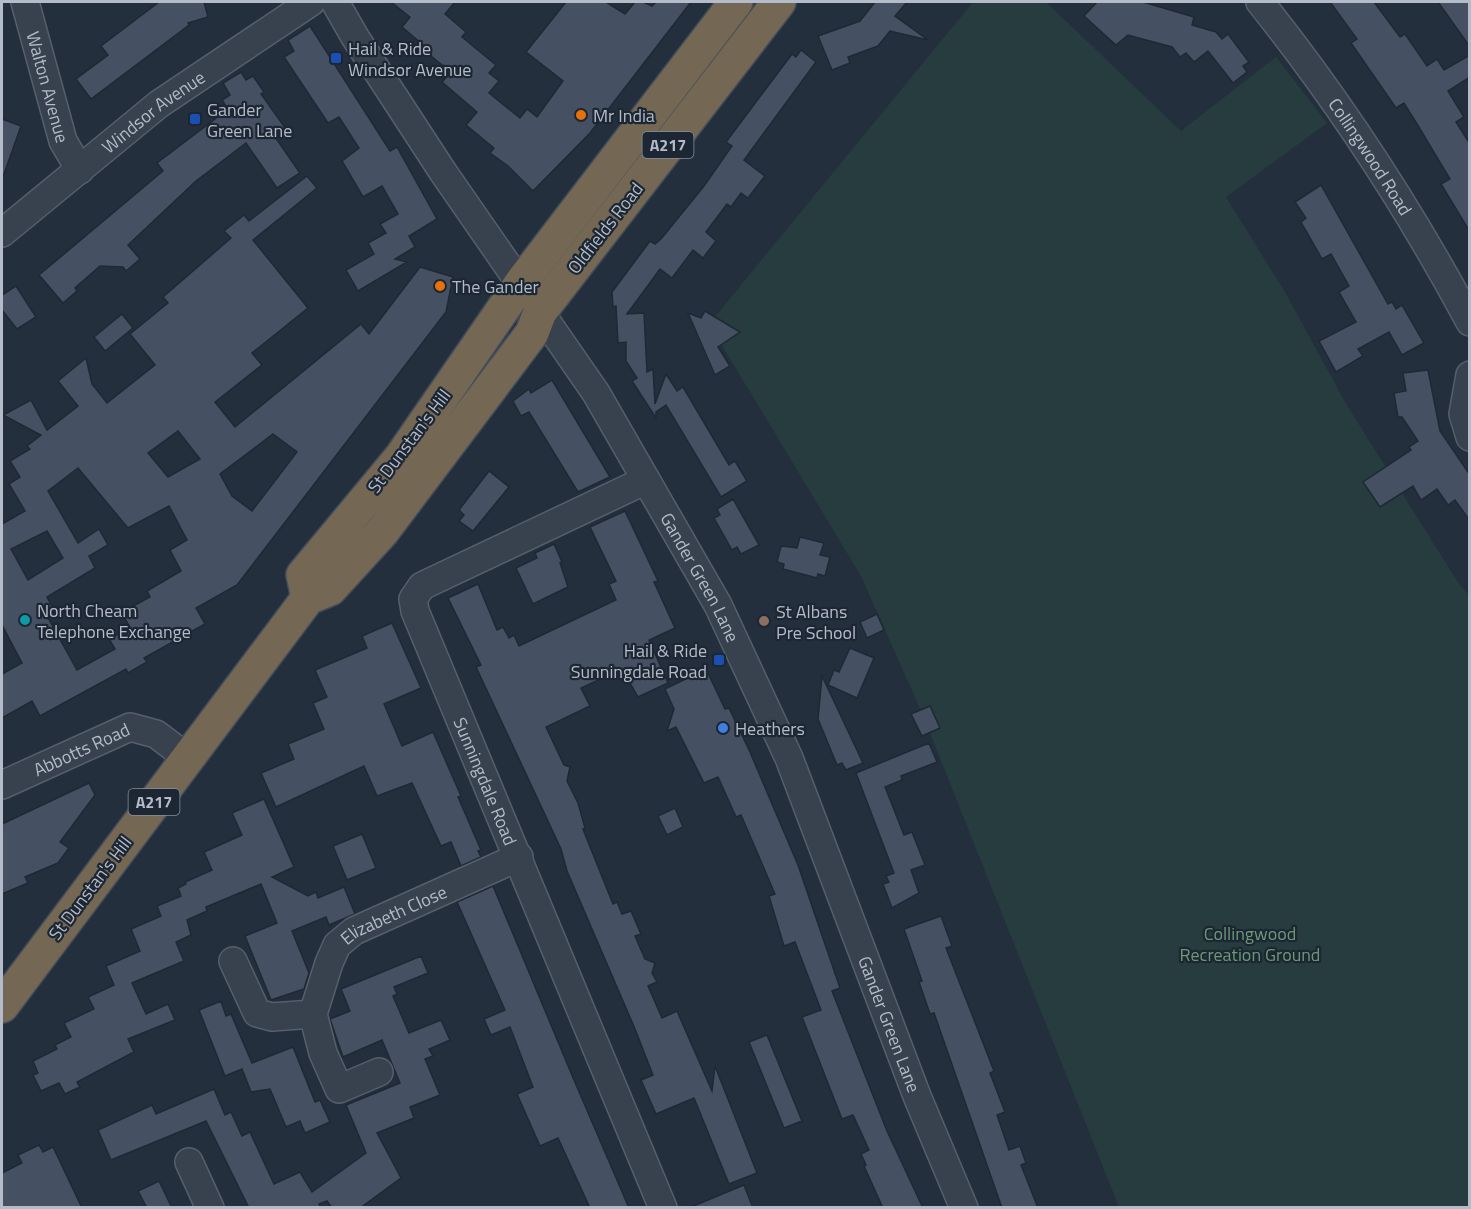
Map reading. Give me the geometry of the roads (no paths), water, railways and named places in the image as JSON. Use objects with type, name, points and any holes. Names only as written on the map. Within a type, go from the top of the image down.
[{"type":"highway","name":"Oldfields Road","points":[[521,283],[736,2]]},
{"type":"highway","name":"Oldfields Road","points":[[540,312],[779,2]]},
{"type":"highway","name":"St Dunstan's Hill","points":[[308,598],[303,575],[401,456],[521,283]]},
{"type":"highway","name":"St Dunstan's Hill","points":[[2,1006],[308,598],[330,589],[383,531],[532,333],[540,312]]},
{"type":"street","name":"Walton Avenue","points":[[25,2],[63,141],[80,170]]},
{"type":"street","name":"Windsor Avenue","points":[[2,233],[159,104],[311,2]]},
{"type":"street","name":"Gander Green Lane","points":[[335,2],[355,37],[443,171],[596,393],[718,605],[789,758],[917,1096],[963,1208]]},
{"type":"street","name":"Collingwood Road","points":[[1260,2],[1317,76],[1374,161],[1470,322]]},
{"type":"street","points":[[1470,375],[1463,414],[1470,436]]},
{"type":"street","name":"Sunningdale Road","points":[[646,480],[422,586],[413,598],[415,611],[663,1208]]},
{"type":"street","name":"Abbotts Road","points":[[2,785],[130,726],[156,734],[189,759]]},
{"type":"street","name":"Elizabeth Close","points":[[313,1014],[328,963],[337,945],[345,937],[470,876],[519,857]]},
{"type":"street","points":[[233,961],[257,1013],[272,1017],[313,1014],[323,1053],[339,1089],[379,1072]]},
{"type":"street","points":[[189,1162],[210,1208]]},
{"type":"place","name":"Hail & Ride Windsor Avenue","points":[[336,58]]},
{"type":"place","name":"Mr India","points":[[581,115]]},
{"type":"place","name":"Gander Green Lane","points":[[195,119]]},
{"type":"place","name":"The Gander","points":[[440,286]]},
{"type":"place","name":"North Cheam Telephone Exchange","points":[[25,620]]},
{"type":"place","name":"St Albans Pre School","points":[[764,621]]},
{"type":"place","name":"Hail & Ride Sunningdale Road","points":[[719,660]]},
{"type":"place","name":"Heathers","points":[[723,728]]},
{"type":"park label","name":"Collingwood Recreation Ground","points":[[1250,943]]}]
